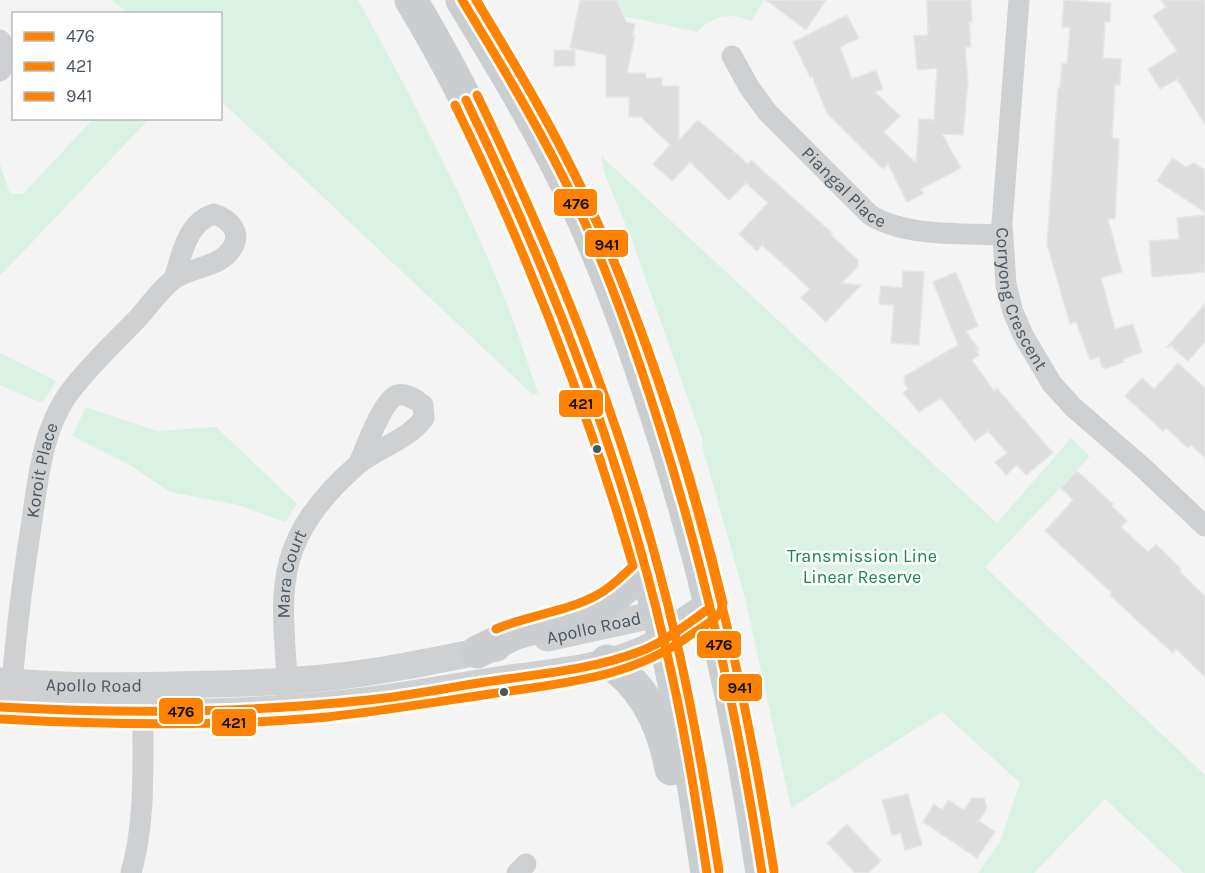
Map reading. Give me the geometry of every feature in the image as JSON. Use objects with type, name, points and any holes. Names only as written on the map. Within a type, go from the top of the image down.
[{"type":"main road","points":[[411,0],[439,47],[474,116],[545,273],[600,418],[646,569],[660,626],[692,774],[707,873]]},
{"type":"main road","points":[[462,0],[514,84],[583,219],[610,284],[669,452],[704,571],[732,693],[762,873]]},
{"type":"main road","points":[[477,652],[516,633],[604,606],[646,569]]},
{"type":"main road","name":"Apollo Road","points":[[660,626],[711,606]]},
{"type":"main road","points":[[607,661],[637,686],[657,721],[667,751],[682,834],[695,873]]},
{"type":"street","name":"Corryong Crescent","points":[[1018,0],[1002,235],[1006,285],[1013,312],[1023,335],[1052,384],[1073,407],[1205,526]]},
{"type":"street","points":[[0,40],[7,55],[5,65],[0,71]]},
{"type":"street","name":"Piangal Place","points":[[732,56],[749,87],[768,113],[870,215],[882,222],[913,230],[1002,235]]},
{"type":"street","name":"Koroit Place","points":[[6,694],[40,468],[52,425],[71,390],[174,279]]},
{"type":"street","name":"Mara Court","points":[[289,694],[282,606],[288,562],[304,525],[319,503],[358,463]]},
{"type":"street","name":"Apollo Road","points":[[6,694],[142,698],[212,711],[289,694],[334,677],[420,664],[477,652],[660,626]]},
{"type":"street","name":"Apollo Road","points":[[289,694],[382,698],[545,673],[607,661],[641,651],[660,626]]},
{"type":"street","points":[[131,873],[140,832],[143,804],[142,698]]},
{"type":"green space","points":[[112,0],[358,0],[419,113],[475,228],[508,307],[538,393],[533,395],[222,102],[222,12],[126,12]]},
{"type":"green space","points":[[618,0],[764,0],[751,21],[744,18],[722,17],[709,22],[697,32],[624,16]]},
{"type":"green space","points":[[92,120],[148,120],[0,276],[0,164],[10,194],[23,194]]},
{"type":"green space","name":"Transmission Line Linear Reserve","points":[[601,156],[997,523],[1071,438],[1090,456],[985,567],[1205,775],[1205,873],[1184,873],[1105,799],[1034,873],[978,873],[1000,842],[1020,783],[942,712],[791,808],[745,598],[702,445],[704,444],[631,237],[605,175]]},
{"type":"green space","points":[[0,353],[56,381],[42,403],[0,385]]},
{"type":"green space","points":[[86,407],[157,431],[216,427],[297,504],[285,522],[238,505],[170,492],[130,465],[72,436]]},
{"type":"building","points":[[580,0],[617,0],[626,22],[635,24],[633,36],[635,36],[627,73],[646,73],[646,78],[662,78],[662,86],[679,86],[679,140],[698,120],[748,164],[751,160],[832,233],[831,235],[858,260],[858,266],[842,283],[861,285],[826,322],[801,298],[810,289],[762,245],[757,251],[739,234],[768,203],[746,183],[729,200],[690,162],[672,181],[653,164],[670,145],[641,117],[629,117],[629,97],[606,97],[606,55],[570,48]]},
{"type":"building","points":[[766,0],[826,0],[806,30]]},
{"type":"building","points":[[927,0],[971,0],[972,22],[969,22],[971,47],[965,47],[968,82],[963,135],[942,134],[961,168],[921,189],[923,194],[907,202],[888,164],[883,169],[827,113],[812,76],[810,77],[793,42],[847,15],[859,38],[840,47],[852,79],[876,70],[883,89],[875,92],[900,116],[884,132],[916,163],[919,119],[934,120],[937,68],[918,70],[914,36],[928,35]]},
{"type":"building","points":[[1064,0],[1111,3],[1110,22],[1105,22],[1103,58],[1121,59],[1120,85],[1115,85],[1112,138],[1119,139],[1115,219],[1108,219],[1122,272],[1101,278],[1115,329],[1133,324],[1142,352],[1105,369],[1099,357],[1090,360],[1076,322],[1070,324],[1047,244],[1058,88],[1060,88],[1062,63],[1067,64],[1070,28],[1062,27]]},
{"type":"building","points":[[1161,0],[1205,0],[1205,124],[1177,79],[1160,89],[1148,69],[1177,51],[1153,16],[1166,7]]},
{"type":"building","points":[[554,50],[575,50],[575,66],[554,66]]},
{"type":"building","points":[[1172,158],[1186,167],[1194,163],[1204,169],[1205,212],[1157,181]]},
{"type":"building","points":[[1205,215],[1205,272],[1152,277],[1149,241],[1179,239],[1177,218]]},
{"type":"building","points":[[903,271],[924,272],[919,345],[891,343],[894,305],[879,304],[881,286],[902,288]]},
{"type":"building","points":[[956,272],[978,326],[966,331],[979,350],[975,349],[979,355],[972,360],[994,391],[997,388],[1053,453],[1026,475],[1017,465],[1006,475],[995,462],[1007,453],[988,431],[975,441],[941,398],[919,412],[903,393],[908,389],[904,383],[905,376],[958,345],[933,282]]},
{"type":"building","points":[[1205,304],[1205,342],[1188,361],[1172,347],[1174,345],[1166,348]]},
{"type":"building","points":[[1178,363],[1205,388],[1205,458],[1191,445],[1188,448],[1166,428],[1163,431],[1125,396],[1142,378],[1154,389]]},
{"type":"building","points":[[1077,471],[1113,504],[1112,506],[1127,521],[1121,527],[1148,552],[1156,544],[1205,596],[1205,677],[1176,649],[1173,653],[1145,628],[1110,595],[1112,593],[1045,531],[1073,500],[1061,488]]},
{"type":"building","points":[[908,794],[922,845],[905,850],[901,833],[892,835],[882,800]]},
{"type":"building","points":[[972,798],[984,798],[987,808],[979,821],[995,832],[977,858],[923,822],[934,804],[942,810],[948,800],[964,810]]},
{"type":"building","points":[[847,824],[881,861],[868,873],[855,873],[827,843]]},
{"type":"transit line","name":"476","points":[[462,0],[524,104],[580,212],[612,288],[649,392],[705,587],[731,700],[762,873]]},
{"type":"transit line","name":"421","points":[[0,719],[164,724],[286,720],[368,712],[569,682],[620,670],[669,649],[721,612],[723,603],[681,450],[629,300],[563,151],[476,0]]},
{"type":"transit line","name":"941","points":[[476,0],[565,155],[591,208],[634,311],[670,417],[703,529],[743,699],[774,871]]},
{"type":"transit line","name":"941","points":[[477,95],[566,294],[592,361],[639,499],[659,568],[683,668],[719,871]]},
{"type":"transit line","name":"476","points":[[466,100],[497,165],[554,298],[580,365],[626,501],[671,670],[707,873]]},
{"type":"transit line","name":"421","points":[[455,105],[507,217],[554,331],[596,447],[633,566],[607,589],[585,601],[496,629]]},
{"type":"transit line","name":"476","points":[[0,707],[92,711],[230,710],[276,708],[398,696],[603,663],[641,651],[659,642],[707,610]]}]
